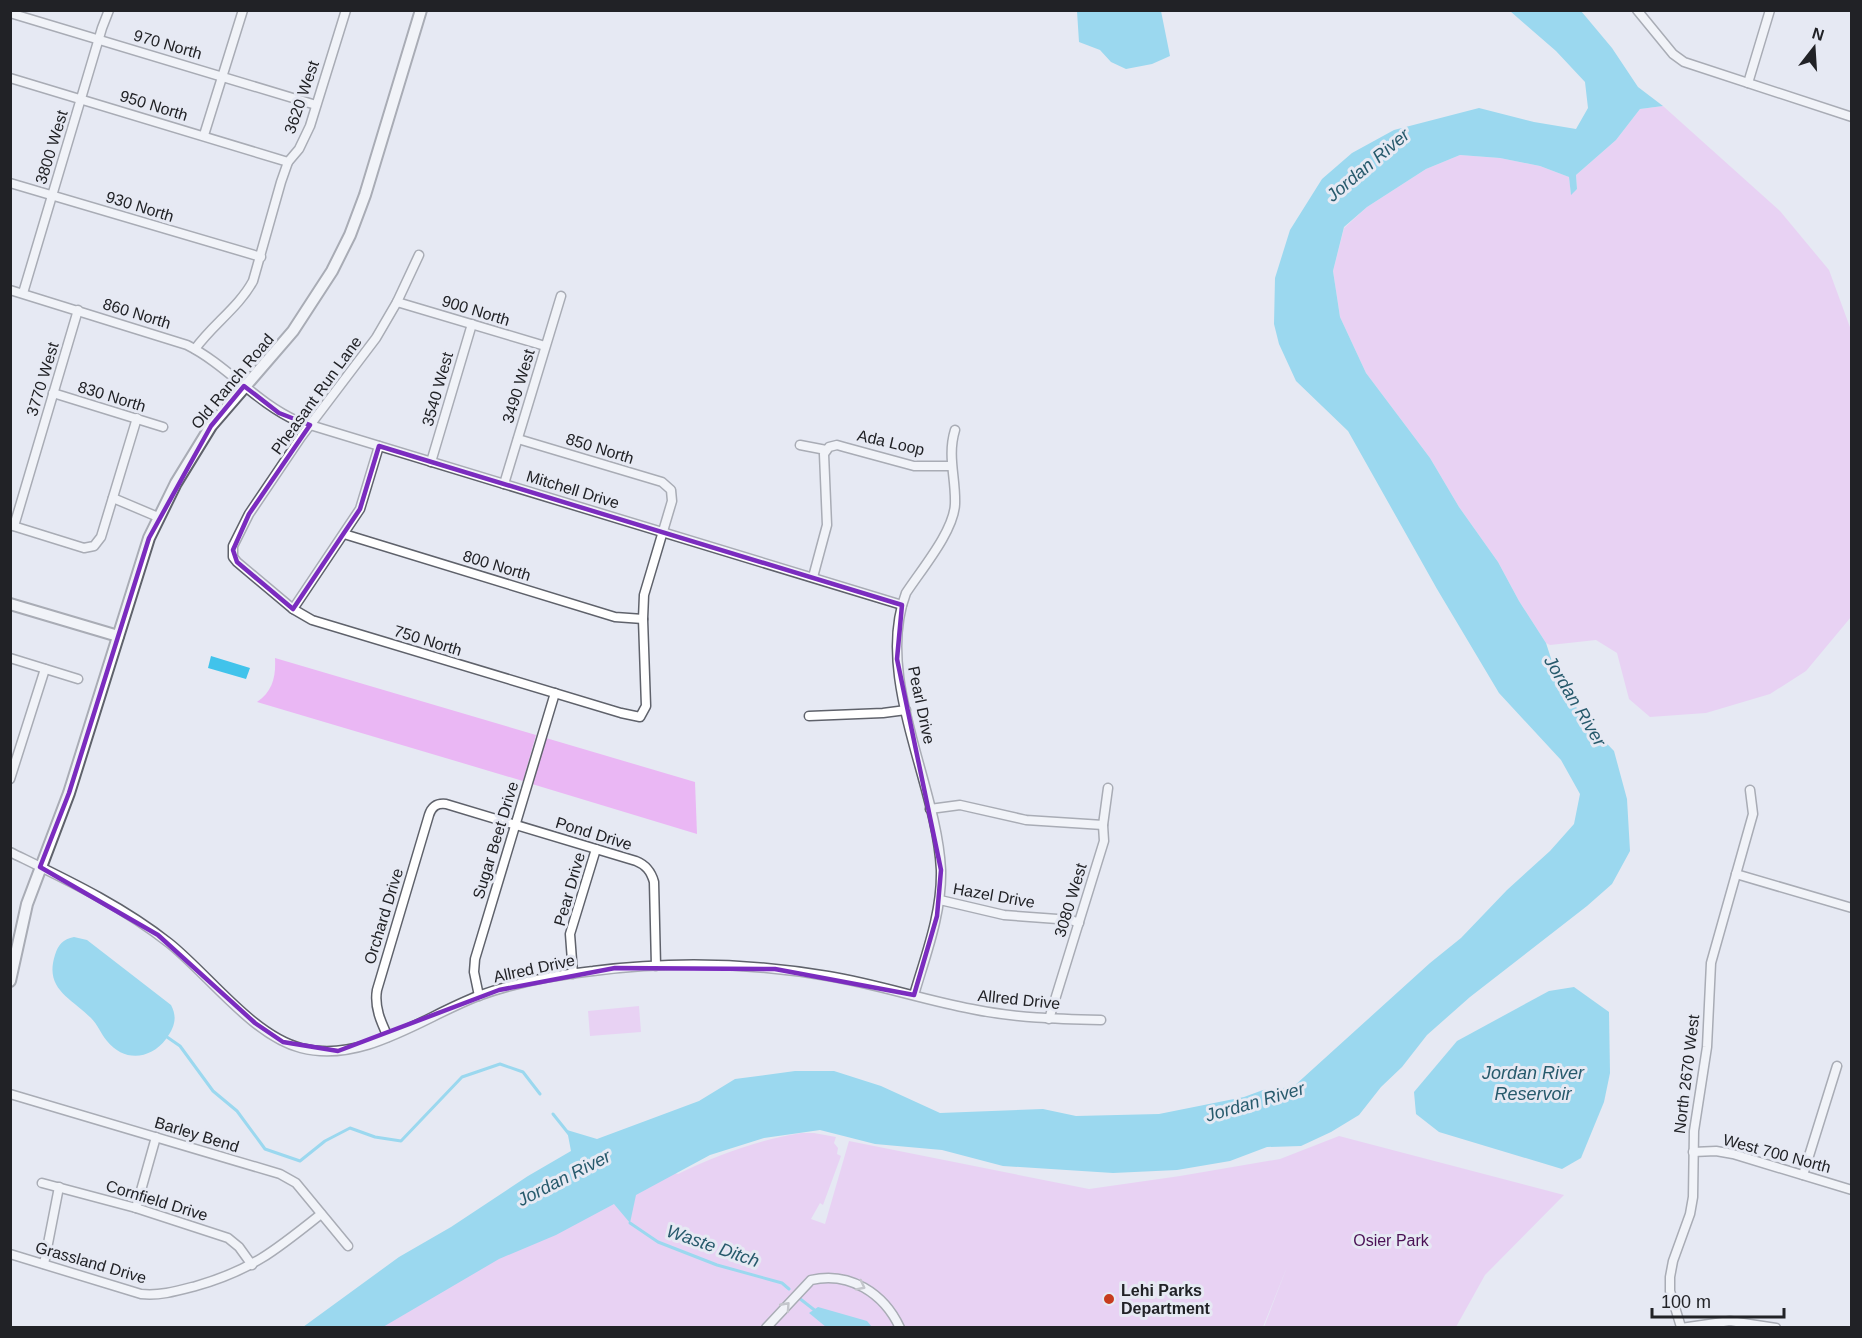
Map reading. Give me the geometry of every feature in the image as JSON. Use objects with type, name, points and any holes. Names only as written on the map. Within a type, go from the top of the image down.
[{"type":"street","name":"3800 West","points":[[23,293],[109,10]]},
{"type":"street","points":[[204,135],[243,10]]},
{"type":"street","name":"3620 West","points":[[195,349],[207,332],[247,291],[255,276],[288,162],[310,126],[346,10]]},
{"type":"street","name":"Old Ranch Road","points":[[10,981],[21,925],[40,867],[69,793],[138,570],[158,517],[211,426],[309,309],[332,272],[350,236],[365,195],[421,10]]},
{"type":"street","points":[[1637,10],[1673,54],[1684,62],[1851,117]]},
{"type":"street","points":[[1748,83],[1770,10]]},
{"type":"street","name":"970 North","points":[[10,13],[316,105]]},
{"type":"street","name":"950 North","points":[[10,78],[288,162]]},
{"type":"street","name":"930 North","points":[[10,183],[261,257]]},
{"type":"street","name":"Pheasant Run Lane","points":[[233,550],[249,514],[309,425],[363,356],[397,302],[419,255]]},
{"type":"street","name":"860 North","points":[[10,290],[170,338],[195,349],[244,386]]},
{"type":"street","name":"3490 West","points":[[504,484],[561,296]]},
{"type":"street","name":"900 North","points":[[397,302],[545,346]]},
{"type":"street","name":"3770 West","points":[[12,526],[78,310]]},
{"type":"street","name":"3540 West","points":[[431,462],[472,324]]},
{"type":"street","name":"Mitchell Drive","points":[[244,386],[279,413],[309,425],[902,605]]},
{"type":"street","name":"830 North","points":[[53,393],[163,427]]},
{"type":"street","points":[[12,526],[90,548],[99,542],[137,418]]},
{"type":"street","name":"Pearl Drive","points":[[914,995],[940,900],[939,855],[906,710],[896,649],[897,630],[906,593],[952,522],[955,504],[951,449],[955,430]]},
{"type":"street","name":"850 North","points":[[518,439],[662,482],[671,490],[672,501],[663,532]]},
{"type":"street","name":"Ada Loop","points":[[800,445],[826,450],[837,445],[914,466],[951,466]]},
{"type":"street","points":[[293,609],[360,509],[379,446]]},
{"type":"street","points":[[813,577],[827,525],[824,458],[826,450]]},
{"type":"street","points":[[113,498],[158,517]]},
{"type":"street","points":[[643,619],[644,595],[663,532]]},
{"type":"street","name":"800 North","points":[[344,534],[615,617],[643,619]]},
{"type":"street","name":"750 North","points":[[233,550],[237,562],[293,609],[323,624],[640,717],[646,706],[643,619]]},
{"type":"street","points":[[10,604],[118,636]]},
{"type":"street","points":[[10,658],[78,679]]},
{"type":"street","points":[[10,779],[15,751],[45,669]]},
{"type":"street","name":"Sugar Beet Drive","points":[[479,996],[474,972],[475,959],[555,693]]},
{"type":"street","points":[[809,716],[906,710]]},
{"type":"street","name":"3080 West","points":[[1049,1019],[1104,841],[1103,825],[1108,788]]},
{"type":"street","name":"North 2670 West","points":[[1681,1328],[1673,1302],[1670,1277],[1673,1260],[1690,1214],[1693,1197],[1694,1131],[1707,1047],[1711,963],[1715,941],[1753,814],[1750,790]]},
{"type":"street","name":"Pond Drive","points":[[435,805],[446,804],[641,863],[651,873],[654,882],[656,966]]},
{"type":"street","name":"Orchard Drive","points":[[388,1037],[378,1014],[377,990],[429,815],[435,805]]},
{"type":"street","points":[[930,809],[960,805],[1026,820],[1103,825]]},
{"type":"street","name":"Pear Drive","points":[[573,974],[570,934],[596,849]]},
{"type":"street","name":"Allred Drive","points":[[10,852],[107,902],[158,935],[185,956],[255,1023],[284,1042],[316,1051],[338,1051],[361,1047],[479,996],[573,974],[656,966],[718,966],[799,972],[851,980],[979,1011],[1049,1019],[1101,1020]]},
{"type":"street","points":[[1736,874],[1851,908]]},
{"type":"street","name":"Hazel Drive","points":[[940,900],[1004,915],[1071,920],[1079,923]]},
{"type":"street","points":[[1803,1175],[1837,1066]]},
{"type":"street","name":"Barley Bend","points":[[10,1094],[289,1178],[296,1183],[348,1246]]},
{"type":"street","points":[[135,1208],[156,1137]]},
{"type":"street","name":"West 700 North","points":[[1693,1152],[1716,1151],[1733,1154],[1851,1190]]},
{"type":"street","name":"Cornfield Drive","points":[[42,1183],[135,1208],[228,1238],[240,1247],[252,1265]]},
{"type":"street","points":[[44,1264],[59,1187]]},
{"type":"street","name":"Grassland Drive","points":[[10,1254],[141,1294],[158,1295],[219,1280],[252,1265],[272,1253],[321,1214]]},
{"type":"street","points":[[766,1328],[811,1280],[822,1277],[847,1280],[871,1292],[891,1310],[900,1328]]},
{"type":"street","points":[[1681,1328],[1730,1321],[1776,1328]]},
{"type":"highlighted area","points":[[244,386],[279,413],[310,425],[249,514],[233,550],[237,562],[293,609],[360,509],[379,446],[902,605],[897,659],[941,870],[937,916],[914,995],[775,969],[615,968],[499,990],[338,1051],[283,1042],[255,1023],[158,935],[40,867],[69,793],[149,538],[211,426]]},
{"type":"green space","points":[[1663,106],[1780,211],[1829,270],[1851,330],[1851,617],[1806,671],[1770,694],[1706,713],[1650,717],[1629,699],[1617,653],[1596,640],[1550,645],[1546,643],[1519,601],[1498,562],[1459,507],[1430,458],[1366,373],[1340,317],[1333,271],[1344,228],[1367,207],[1426,169],[1460,155],[1500,158],[1540,166],[1569,177],[1571,194],[1577,189],[1576,175],[1616,140],[1640,109]]},
{"type":"green space","points":[[275,658],[536,735],[523,781],[257,702],[270,688],[275,671]]},
{"type":"green space","points":[[546,738],[695,782],[697,834],[532,784]]},
{"type":"green space","points":[[639,1006],[641,1032],[590,1036],[588,1011]]},
{"type":"green space","name":"Osier Park","points":[[801,1133],[836,1137],[834,1143],[838,1148],[837,1154],[841,1156],[823,1205],[820,1203],[811,1219],[825,1224],[849,1141],[1089,1189],[1280,1159],[1339,1136],[1564,1195],[1485,1275],[1456,1327],[1264,1327],[1287,1267],[1263,1327],[375,1328],[660,1168],[678,1174],[738,1149]]},
{"type":"water","points":[[1077,11],[1161,11],[1170,56],[1152,64],[1126,69],[1111,62],[1100,50],[1079,42]]},
{"type":"water","name":"Jordan River","points":[[1510,11],[1581,11],[1612,48],[1638,87],[1663,106],[1640,109],[1616,140],[1576,175],[1577,189],[1571,195],[1569,177],[1540,166],[1500,158],[1460,155],[1426,169],[1367,207],[1344,227],[1333,271],[1340,317],[1366,373],[1430,458],[1459,507],[1498,562],[1519,601],[1546,643],[1559,683],[1589,725],[1614,751],[1627,799],[1630,851],[1612,884],[1470,997],[1427,1035],[1359,1115],[1301,1146],[1267,1147],[1230,1161],[1177,1170],[1113,1173],[1003,1166],[942,1150],[875,1144],[820,1130],[764,1138],[710,1155],[636,1195],[630,1223],[614,1204],[556,1235],[499,1259],[383,1327],[303,1327],[399,1257],[571,1151],[567,1130],[597,1139],[699,1101],[735,1079],[795,1071],[834,1071],[881,1086],[940,1113],[1043,1109],[1076,1116],[1159,1114],[1244,1097],[1263,1090],[1293,1087],[1430,963],[1461,938],[1507,890],[1550,851],[1574,824],[1580,794],[1561,760],[1499,693],[1348,431],[1296,381],[1279,344],[1274,324],[1275,278],[1290,230],[1322,179],[1352,153],[1394,130],[1479,108],[1534,122],[1576,129],[1588,108],[1585,82],[1556,51]]},
{"type":"water","points":[[211,656],[250,668],[246,679],[208,668]]},
{"type":"water","points":[[74,937],[87,940],[171,1005],[174,1014],[173,1027],[160,1046],[137,1056],[121,1052],[107,1041],[91,1018],[61,992],[53,976],[55,955],[61,943]]},
{"type":"water","name":"Jordan River Reservoir","points":[[1574,987],[1609,1012],[1610,1073],[1604,1102],[1581,1158],[1562,1169],[1439,1132],[1416,1114],[1414,1092],[1457,1041],[1549,991]]},
{"type":"water","points":[[818,1307],[867,1321],[872,1327],[826,1327],[809,1313]]},
{"type":"waterway","points":[[167,1037],[180,1046],[213,1091],[237,1111],[265,1149],[300,1161],[325,1141],[350,1128],[375,1137],[401,1141],[462,1077],[500,1064],[523,1072],[540,1094]]},
{"type":"waterway","points":[[553,1114],[569,1134]]},
{"type":"waterway","name":"Waste Ditch","points":[[630,1223],[658,1242],[717,1265],[782,1283],[789,1289]]},
{"type":"waterway","name":"Waste Ditch","points":[[799,1298],[817,1312]]},
{"type":"place","name":"Lehi Parks Department","points":[[1109,1299]]}]
